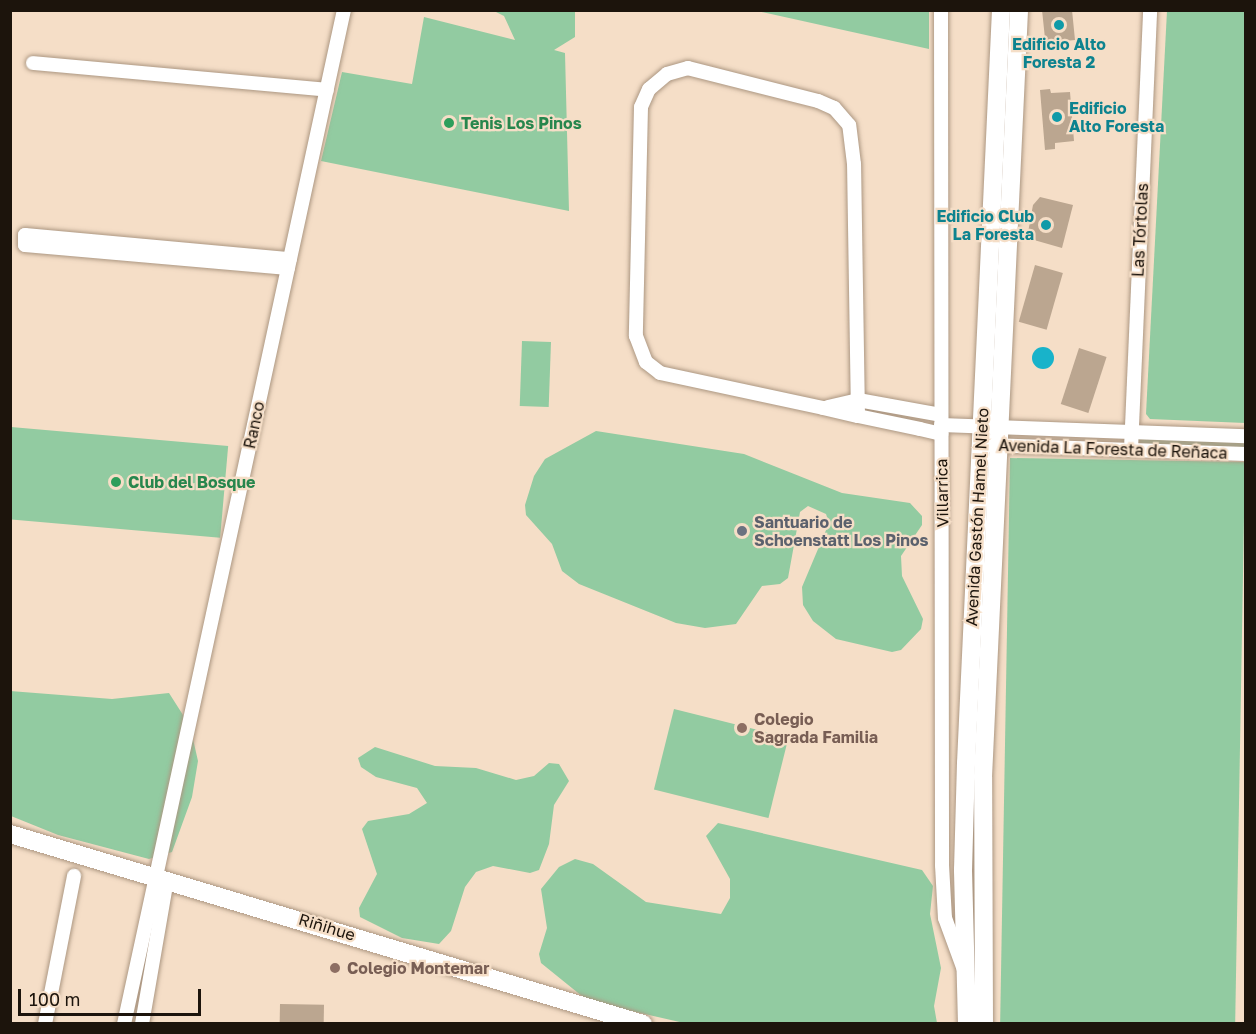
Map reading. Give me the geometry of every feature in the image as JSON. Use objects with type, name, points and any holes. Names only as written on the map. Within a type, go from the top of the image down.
[{"type":"main road","name":"Avenida Gastón Hamel Nieto","points":[[984,1023],[980,879],[1001,10]]},
{"type":"main road","name":"Avenida Gastón Hamel Nieto","points":[[967,1023],[964,971],[964,847],[1019,10]]},
{"type":"main road","name":"Riñihue","points":[[10,834],[161,877],[643,1023]]},
{"type":"street","name":"Ranco","points":[[161,877],[344,10]]},
{"type":"street","name":"Villarrica","points":[[941,10],[942,865],[945,918],[964,971]]},
{"type":"street","name":"Las Tórtolas","points":[[1131,449],[1150,10]]},
{"type":"street","points":[[33,63],[327,90]]},
{"type":"street","points":[[858,416],[854,147],[846,121],[834,108],[808,98],[688,68],[667,74],[649,90],[641,106],[636,336],[641,354],[660,373],[858,416],[941,425]]},
{"type":"street","points":[[25,235],[289,263],[25,245],[25,235]]},
{"type":"street","points":[[823,408],[858,400],[941,425]]},
{"type":"street","name":"Avenida La Foresta de Reñaca","points":[[941,425],[990,436],[1131,449],[1245,454]]},
{"type":"street","name":"Avenida La Foresta de Reñaca","points":[[990,436],[1132,431],[1245,436]]},
{"type":"street","points":[[45,1023],[74,876]]},
{"type":"street","points":[[124,1023],[161,877]]},
{"type":"street","points":[[142,1023],[161,877]]},
{"type":"green space","name":"Tenis Los Pinos","points":[[494,11],[575,11],[575,37],[554,50],[565,53],[569,211],[321,161],[342,72],[412,84],[424,17],[515,40],[504,16]]},
{"type":"green space","points":[[757,11],[929,11],[929,49]]},
{"type":"green space","points":[[1167,11],[1245,11],[1245,423],[1150,419],[1146,414]]},
{"type":"green space","points":[[522,341],[551,342],[549,407],[520,406]]},
{"type":"green space","name":"Club del Bosque","points":[[11,427],[228,446],[220,538],[10,519]]},
{"type":"green space","name":"Santuario de Schoenstatt Los Pinos","points":[[596,431],[744,454],[842,493],[910,503],[922,516],[922,525],[901,556],[902,576],[923,619],[921,629],[901,650],[892,652],[836,639],[813,621],[803,605],[802,587],[829,523],[826,514],[808,506],[800,512],[788,578],[780,584],[762,586],[736,624],[705,628],[676,623],[579,584],[562,571],[552,544],[526,515],[525,505],[534,476],[545,459]]},
{"type":"green space","points":[[1138,438],[1245,442],[1245,448],[1139,443]]},
{"type":"green space","points":[[1010,458],[1245,462],[1235,1024],[1000,1023]]},
{"type":"green space","points":[[10,691],[112,699],[169,693],[190,726],[198,761],[192,797],[172,852],[149,859],[58,835],[11,816]]},
{"type":"green space","points":[[674,709],[788,738],[768,818],[654,790]]},
{"type":"green space","points":[[375,747],[435,766],[476,768],[516,780],[534,776],[549,763],[559,764],[569,781],[554,805],[549,844],[539,870],[530,873],[493,866],[476,872],[465,887],[451,931],[439,944],[402,938],[360,917],[359,908],[377,874],[362,829],[368,821],[409,814],[427,803],[417,788],[376,777],[361,767],[358,758]]},
{"type":"green space","points":[[718,823],[922,870],[933,886],[930,914],[941,968],[934,1006],[937,1023],[684,1023],[588,1001],[541,963],[539,954],[547,928],[541,889],[559,867],[575,859],[593,864],[646,902],[721,914],[730,898],[730,879],[706,836]]},
{"type":"water","points":[[1043,347],[1051,350],[1054,358],[1051,366],[1043,369],[1035,366],[1032,358],[1035,350]]},
{"type":"building","name":"Edificio Alto Foresta 2","points":[[1042,10],[1072,10],[1075,40],[1055,42],[1056,48],[1046,48]]},
{"type":"building","name":"Edificio Alto Foresta","points":[[1050,89],[1051,93],[1070,92],[1074,141],[1055,143],[1055,149],[1045,150],[1040,90]]},
{"type":"building","name":"Edificio Club La Foresta","points":[[1040,197],[1073,205],[1062,248],[1027,238],[1033,205]]},
{"type":"building","points":[[1035,265],[1063,273],[1047,330],[1019,322]]},
{"type":"building","points":[[1079,348],[1107,357],[1088,413],[1061,404]]},
{"type":"building","points":[[280,1004],[324,1005],[324,1024],[280,1023]]},
{"type":"place","name":"Edificio Alto Foresta 2","points":[[1059,25]]},
{"type":"place","name":"Edificio Alto Foresta","points":[[1057,117]]},
{"type":"place","name":"Tenis Los Pinos","points":[[449,123]]},
{"type":"place","name":"Edificio Club La Foresta","points":[[1046,225]]},
{"type":"place","name":"Club del Bosque","points":[[116,482]]},
{"type":"place","name":"Santuario de Schoenstatt Los Pinos","points":[[742,531]]},
{"type":"place","name":"Colegio Sagrada Familia","points":[[742,728]]},
{"type":"place","name":"Colegio Montemar","points":[[335,968]]}]
